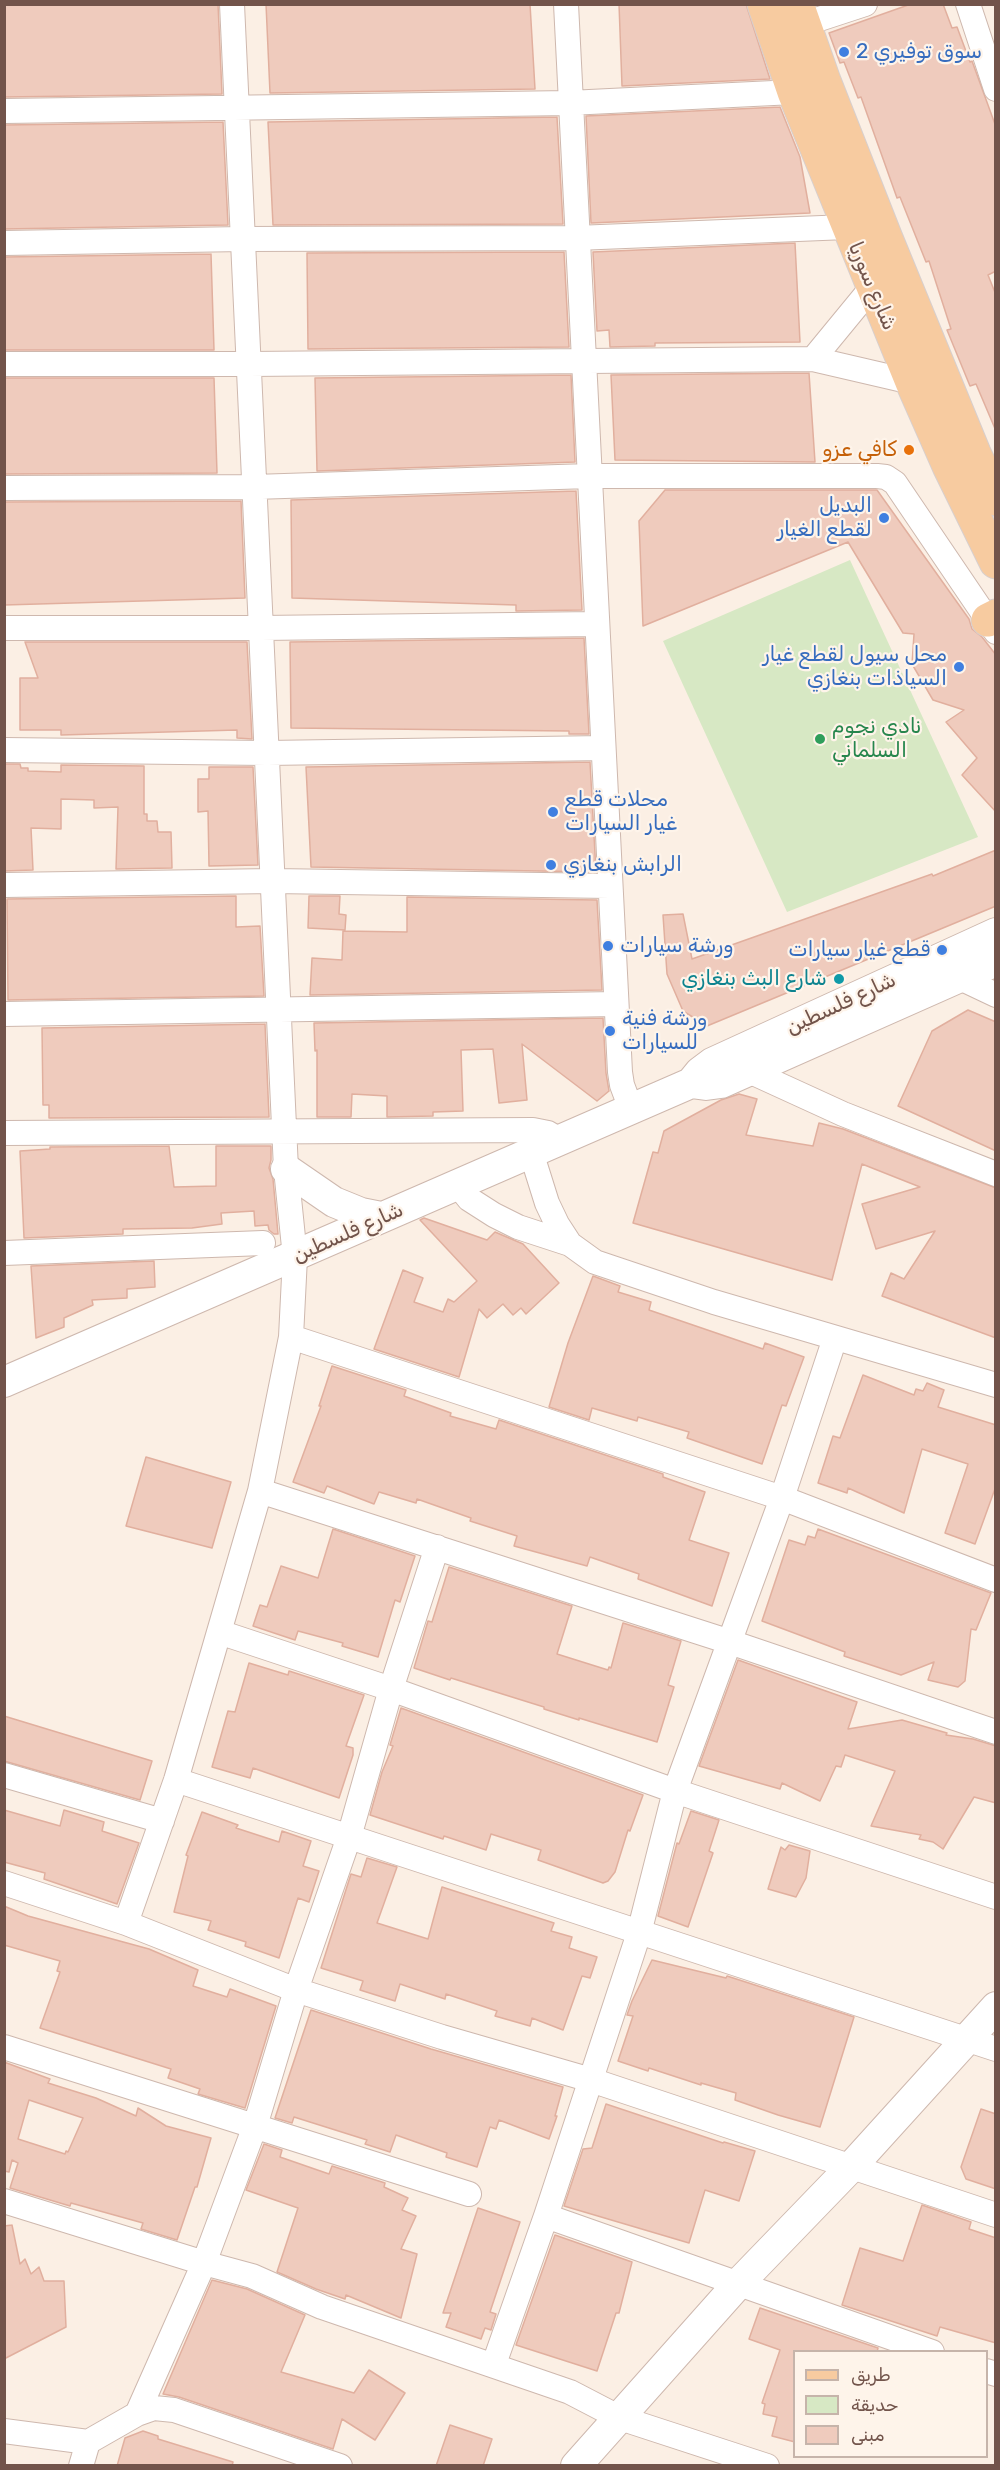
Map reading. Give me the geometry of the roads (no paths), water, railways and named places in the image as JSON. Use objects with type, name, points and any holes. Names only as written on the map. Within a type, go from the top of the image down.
[{"type":"main road","name":"شارع سوريا","points":[[764,4],[794,92],[847,226],[949,466],[996,562]]},
{"type":"main road","name":"شارع سوريا","points":[[800,14],[824,81],[890,246],[974,453],[996,499]]},
{"type":"street","points":[[126,1923],[176,1780],[260,1491],[291,1338],[295,1257],[286,1168],[232,4]]},
{"type":"street","points":[[566,4],[569,104],[616,1004],[620,1072],[622,1086],[631,1109]]},
{"type":"street","points":[[800,14],[865,4]]},
{"type":"street","points":[[968,4],[996,89]]},
{"type":"street","points":[[4,111],[237,110],[569,104],[794,92]]},
{"type":"street","points":[[4,243],[243,239],[576,238],[847,226]]},
{"type":"street","points":[[813,358],[873,286]]},
{"type":"street","points":[[4,364],[249,364],[813,358],[912,382]]},
{"type":"street","points":[[4,488],[254,487],[589,476],[830,475],[886,477],[901,490],[993,623]]},
{"type":"street","points":[[4,628],[596,624]]},
{"type":"street","points":[[4,750],[267,753],[603,748]]},
{"type":"street","points":[[4,885],[273,880],[610,886]]},
{"type":"street","name":"شارع فلسطين","points":[[5,1376],[295,1257],[381,1217],[691,1083],[712,1063],[996,933]]},
{"type":"street","name":"شارع فلسطين","points":[[691,1083],[713,1085],[749,1071],[996,961]]},
{"type":"street","points":[[958,977],[996,995]]},
{"type":"street","points":[[4,1014],[616,1004]]},
{"type":"street","points":[[749,1071],[843,1114],[996,1174]]},
{"type":"street","points":[[4,1133],[533,1130],[548,1133],[560,1140]]},
{"type":"street","points":[[531,1152],[547,1203],[570,1244]]},
{"type":"street","points":[[286,1168],[334,1202],[361,1213],[381,1217]]},
{"type":"street","points":[[457,1184],[469,1199],[494,1215],[526,1230],[570,1244],[595,1262],[622,1273],[996,1384]]},
{"type":"street","points":[[4,1253],[263,1243]]},
{"type":"street","points":[[291,1338],[782,1498],[996,1580]]},
{"type":"street","points":[[494,2364],[546,2216],[639,1933],[675,1791],[697,1725],[782,1498],[835,1338]]},
{"type":"street","points":[[260,1491],[730,1642],[996,1732]]},
{"type":"street","points":[[138,2414],[204,2263],[255,2126],[296,1990],[349,1837],[391,1689],[437,1547]]},
{"type":"street","points":[[219,1632],[391,1689],[675,1791],[996,1897]]},
{"type":"street","points":[[4,1775],[162,1821]]},
{"type":"street","points":[[176,1780],[996,2049]]},
{"type":"street","points":[[4,1883],[126,1923],[296,1990],[442,2037],[591,2080],[996,2215]]},
{"type":"street","points":[[576,2466],[738,2284],[851,2167],[996,2007]]},
{"type":"street","points":[[4,2047],[469,2194]]},
{"type":"street","points":[[4,2201],[252,2276],[322,2307],[570,2391],[620,2418],[767,2466]]},
{"type":"street","points":[[546,2216],[926,2350]]},
{"type":"street","points":[[4,2431],[88,2442],[138,2414],[154,2408],[174,2410],[340,2466]]},
{"type":"street","points":[[81,2466],[88,2442]]},
{"type":"place","name":"سوق توفيري 2","points":[[844,52]]},
{"type":"place","name":"كافي عزو","points":[[909,450]]},
{"type":"place","name":"البديل لقطع الغيار","points":[[884,518]]},
{"type":"place","name":"محل سيول لقطع غيار السياذات بنغازي","points":[[959,667]]},
{"type":"place","name":"نادي نجوم السلماني","points":[[820,739]]},
{"type":"place","name":"محلات قطع غيار السيارات","points":[[553,812]]},
{"type":"place","name":"الرابش بنغازي","points":[[551,865]]},
{"type":"place","name":"ورشة سيارات","points":[[608,946]]},
{"type":"place","name":"قطع غيار سيارات","points":[[942,950]]},
{"type":"place","name":"شارع البث بنغازي","points":[[839,979]]},
{"type":"place","name":"ورشة فنية للسيارات","points":[[610,1031]]}]
